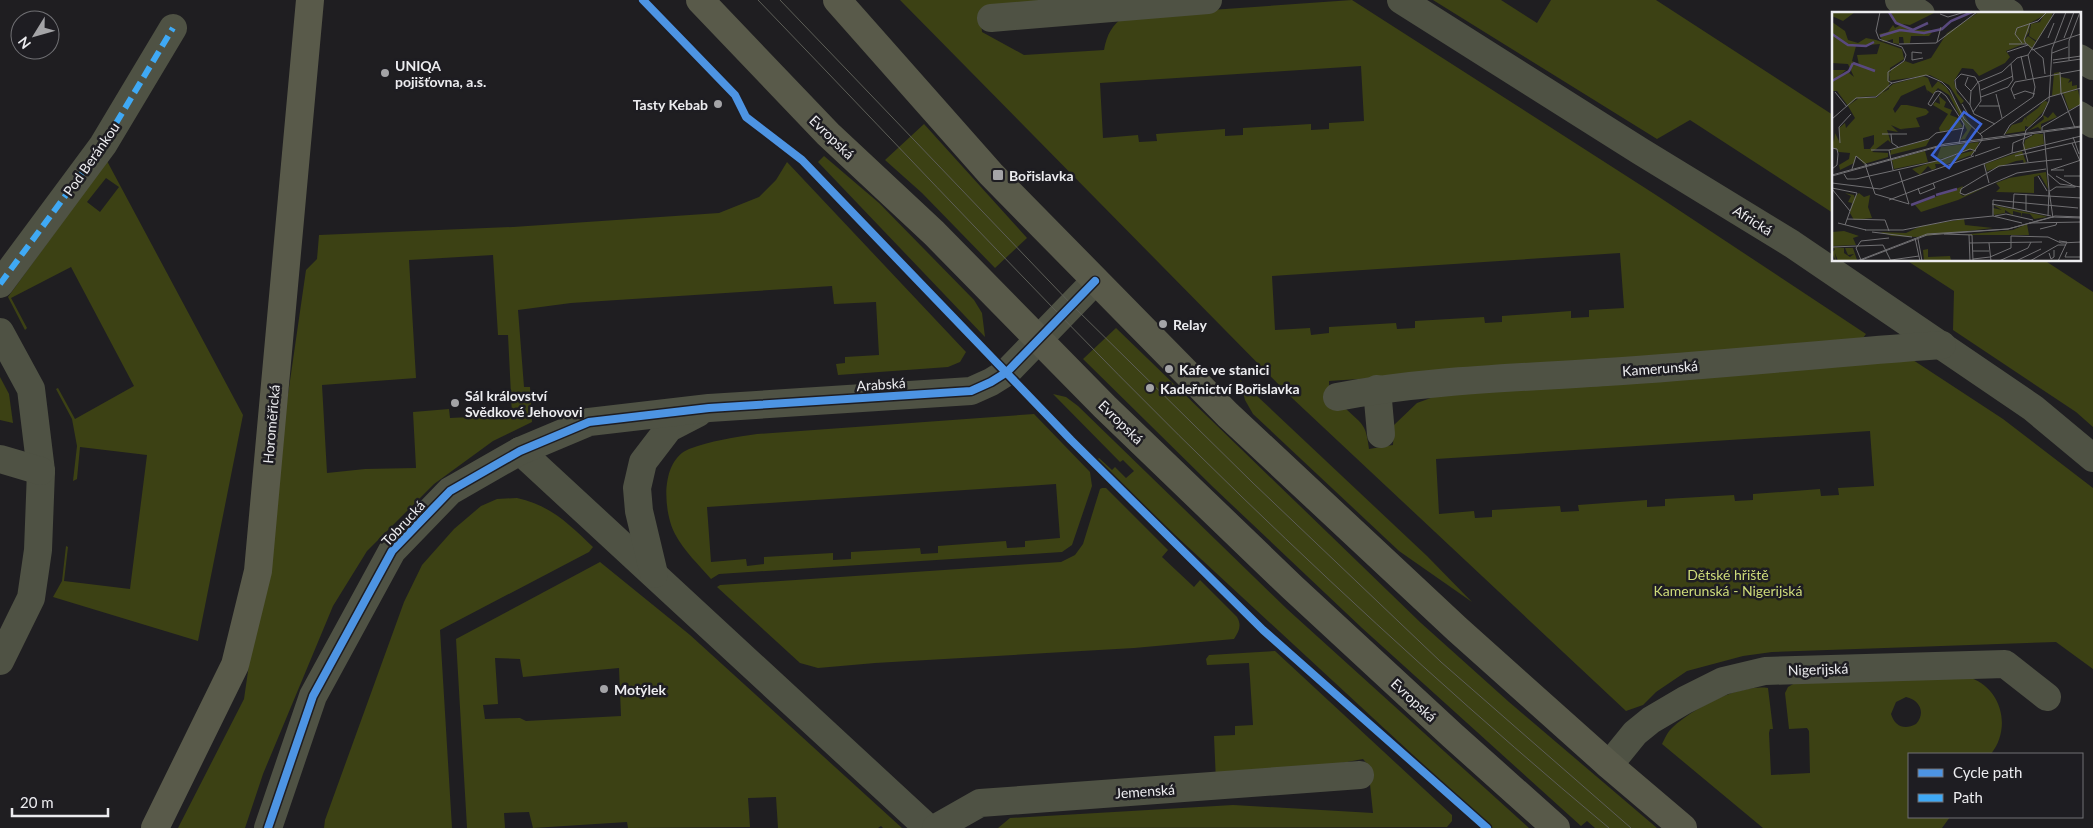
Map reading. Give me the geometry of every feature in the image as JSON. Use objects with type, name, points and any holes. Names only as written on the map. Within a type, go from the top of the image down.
[{"type":"main road","name":"Horoměřická","points":[[155,828],[235,664],[258,571],[310,0]]},
{"type":"main road","name":"Evropská","points":[[700,0],[828,134],[934,233],[1038,340],[1292,587],[1556,828]]},
{"type":"main road","points":[[837,0],[991,174],[1228,415],[1350,530],[1609,765],[1683,828]]},
{"type":"street","points":[[991,18],[1208,0]]},
{"type":"street","name":"Africká","points":[[1401,0],[1640,151],[1792,244],[2033,408],[2093,458]]},
{"type":"street","points":[[1899,0],[1918,12]]},
{"type":"street","points":[[1988,0],[2007,12]]},
{"type":"street","name":"Pod Beránkou","points":[[0,284],[103,145],[173,28]]},
{"type":"street","points":[[2080,59],[2093,66]]},
{"type":"street","points":[[2080,116],[2093,124]]},
{"type":"street","name":"Arabská","points":[[654,574],[639,511],[637,488],[643,462],[670,428],[709,408],[970,391],[991,382],[1007,372],[1095,281]]},
{"type":"street","points":[[0,332],[31,389],[41,471],[38,550],[31,598],[0,661]]},
{"type":"street","name":"Kamerunská","points":[[1337,397],[1377,389],[1813,357],[1942,345]]},
{"type":"street","points":[[1377,389],[1381,434]]},
{"type":"street","name":"Tobrucká","points":[[268,828],[313,696],[392,551],[450,491],[520,451],[589,422],[709,408]]},
{"type":"street","points":[[520,451],[928,828]]},
{"type":"street","points":[[0,458],[41,471]]},
{"type":"street","name":"Nigerijská","points":[[1609,765],[1635,733],[1651,720],[1723,681],[1765,671],[2005,664],[2047,697]]},
{"type":"street","name":"Jemenská","points":[[936,828],[980,804],[1360,775]]},
{"type":"green space","name":"Dětské hřiště Kamerunská - Nigerijská","points":[[900,0],[1108,0],[980,9],[982,32],[1024,55],[1104,50],[1111,30],[1125,16],[1352,0],[1656,195],[1866,334],[1863,338],[1847,346],[1329,381],[1329,386],[1339,401],[1363,426],[1367,434],[1369,449],[1393,445],[1394,425],[1417,403],[1447,392],[1913,360],[2003,419],[2093,488],[2093,669],[2056,642],[1772,652],[1743,656],[1687,671],[1656,692],[1643,705],[1626,711],[1291,397]],"holes":[[[1361,66],[1364,121],[1329,123],[1329,129],[1311,130],[1311,124],[1243,128],[1243,135],[1225,136],[1225,129],[1156,134],[1157,141],[1139,142],[1138,135],[1103,138],[1100,83]],[[1620,253],[1624,308],[1589,310],[1589,317],[1571,318],[1571,311],[1502,316],[1502,322],[1485,323],[1484,317],[1415,321],[1415,328],[1397,329],[1396,323],[1329,327],[1329,333],[1311,335],[1310,328],[1275,330],[1272,276]],[[1870,431],[1874,486],[1838,488],[1839,495],[1821,496],[1820,489],[1753,494],[1753,500],[1735,501],[1734,495],[1665,499],[1665,506],[1647,507],[1647,500],[1578,505],[1579,511],[1561,512],[1560,506],[1492,510],[1492,517],[1475,518],[1474,511],[1439,514],[1436,459]]]},
{"type":"green space","points":[[1433,0],[1501,0],[1537,23],[1551,0],[1656,0],[1832,114],[1832,212],[1690,120],[1657,139]]},
{"type":"green space","points":[[924,124],[1027,238],[995,268],[922,193],[885,160]]},
{"type":"green space","points":[[824,156],[879,203],[974,300],[982,313],[985,337],[818,162]]},
{"type":"green space","points":[[107,161],[243,415],[198,641],[53,597],[62,581],[66,546],[68,547],[64,581],[130,589],[147,455],[80,447],[77,479],[73,481],[77,446],[72,419],[56,389],[58,388],[75,419],[134,386],[71,267],[11,298],[27,328],[25,330],[8,297]],"holes":[[[106,178],[119,187],[100,212],[87,202]]]},
{"type":"green space","points":[[787,162],[966,352],[960,362],[948,367],[838,375],[836,364],[845,363],[845,357],[879,355],[876,302],[834,304],[832,286],[571,303],[518,310],[524,387],[530,387],[532,422],[493,441],[434,484],[367,551],[333,606],[263,774],[245,828],[178,828],[244,699],[306,270],[317,259],[319,235],[513,227],[719,213],[759,197],[776,180]],"holes":[[[493,255],[498,335],[508,335],[512,415],[450,418],[449,409],[413,412],[416,468],[365,469],[327,473],[322,385],[416,378],[409,260]]]},
{"type":"green space","points":[[1908,261],[2046,261],[2093,292],[2093,427],[2076,412],[1953,330],[1954,291]]},
{"type":"green space","points":[[1116,328],[1421,623],[1509,702],[1657,828],[1595,828],[1587,821],[1581,826],[1362,628],[1213,487],[1083,359]]},
{"type":"green space","points":[[0,377],[9,394],[13,423],[0,420]]},
{"type":"green space","points":[[1240,380],[1427,556],[1472,602],[1399,551],[1253,414],[1245,400]]},
{"type":"green space","points":[[1053,394],[1066,397],[1078,406],[1287,609],[1529,828],[1492,828],[1175,535],[1097,460],[1099,458],[1112,470],[1115,467],[1126,478],[1134,471],[1123,460],[1120,462]]},
{"type":"green space","points":[[1034,414],[1090,472],[1092,486],[1072,545],[1062,552],[719,574],[711,579],[692,558],[675,534],[668,513],[667,487],[669,475],[673,464],[680,455],[689,449],[731,438],[757,434]],"holes":[[[1056,484],[1060,538],[1025,541],[1025,547],[1007,548],[1006,541],[938,546],[938,553],[921,554],[920,548],[851,552],[851,559],[833,560],[833,553],[764,557],[764,564],[747,566],[746,559],[711,562],[707,507]]]},
{"type":"green space","points":[[1106,488],[1168,550],[1162,557],[1194,587],[1200,580],[1237,617],[1239,628],[1234,639],[1134,648],[818,668],[800,663],[717,587],[720,585],[1061,562],[1075,555],[1083,544],[1100,489]]},
{"type":"green space","points":[[517,498],[539,505],[558,516],[593,547],[589,552],[440,630],[452,828],[324,828],[325,820],[404,602],[422,565],[454,529],[481,506],[497,499]]},
{"type":"green space","name":"Motýlek","points":[[600,562],[690,635],[902,828],[883,828],[881,826],[878,828],[778,828],[776,797],[748,798],[750,827],[628,828],[627,822],[533,828],[529,812],[504,813],[505,828],[467,828],[456,639]],"holes":[[[495,658],[520,659],[523,677],[619,668],[621,716],[526,721],[520,718],[485,719],[483,705],[498,704]]]},
{"type":"green space","points":[[1275,651],[1452,815],[1452,821],[1447,827],[998,828],[1010,818],[1233,805],[1373,813],[1368,765],[1363,759],[1252,780],[1216,782],[1214,736],[1235,735],[1235,726],[1253,725],[1249,663],[1207,665],[1206,659],[1209,655]]},
{"type":"green space","points":[[1971,678],[1990,691],[1997,701],[2002,722],[2001,733],[1992,753],[1908,753],[1908,818],[1949,818],[1942,828],[1763,828],[1662,744],[1673,727],[1705,705],[1744,690],[1768,688],[1773,729],[1770,729],[1769,733],[1771,775],[1810,773],[1809,731],[1807,728],[1789,729],[1785,693],[1788,687],[1795,683]],"holes":[[[1906,697],[1915,701],[1921,711],[1921,716],[1916,724],[1904,727],[1895,722],[1891,714],[1896,702]]]},
{"type":"tram line","points":[[758,0],[1057,313],[1179,436],[1422,665],[1609,828]]},
{"type":"tram line","points":[[780,0],[1072,305],[1253,483],[1441,662],[1631,828]]},
{"type":"marked path","points":[[0,284],[103,145],[173,28]]},
{"type":"cycle path","points":[[643,0],[735,95],[746,117],[802,160],[1071,440],[1263,630],[1487,828]]},
{"type":"cycle path","points":[[268,828],[313,696],[392,551],[450,491],[520,451],[589,422],[709,408],[971,391],[1007,372],[1095,281]]},
{"type":"place","name":"UNIQA pojišťovna, a.s.","points":[[385,73]]},
{"type":"place","name":"Tasty Kebab","points":[[718,104]]},
{"type":"place","name":"Bořislavka","points":[[998,175]]},
{"type":"place","name":"Relay","points":[[1163,324]]},
{"type":"place","name":"Kafe ve stanici","points":[[1169,369]]},
{"type":"place","name":"Kadeřnictví Bořislavka","points":[[1150,388]]},
{"type":"place","name":"Sál království Svědkové Jehovovi","points":[[455,403]]},
{"type":"place","name":"Motýlek","points":[[604,689]]}]
